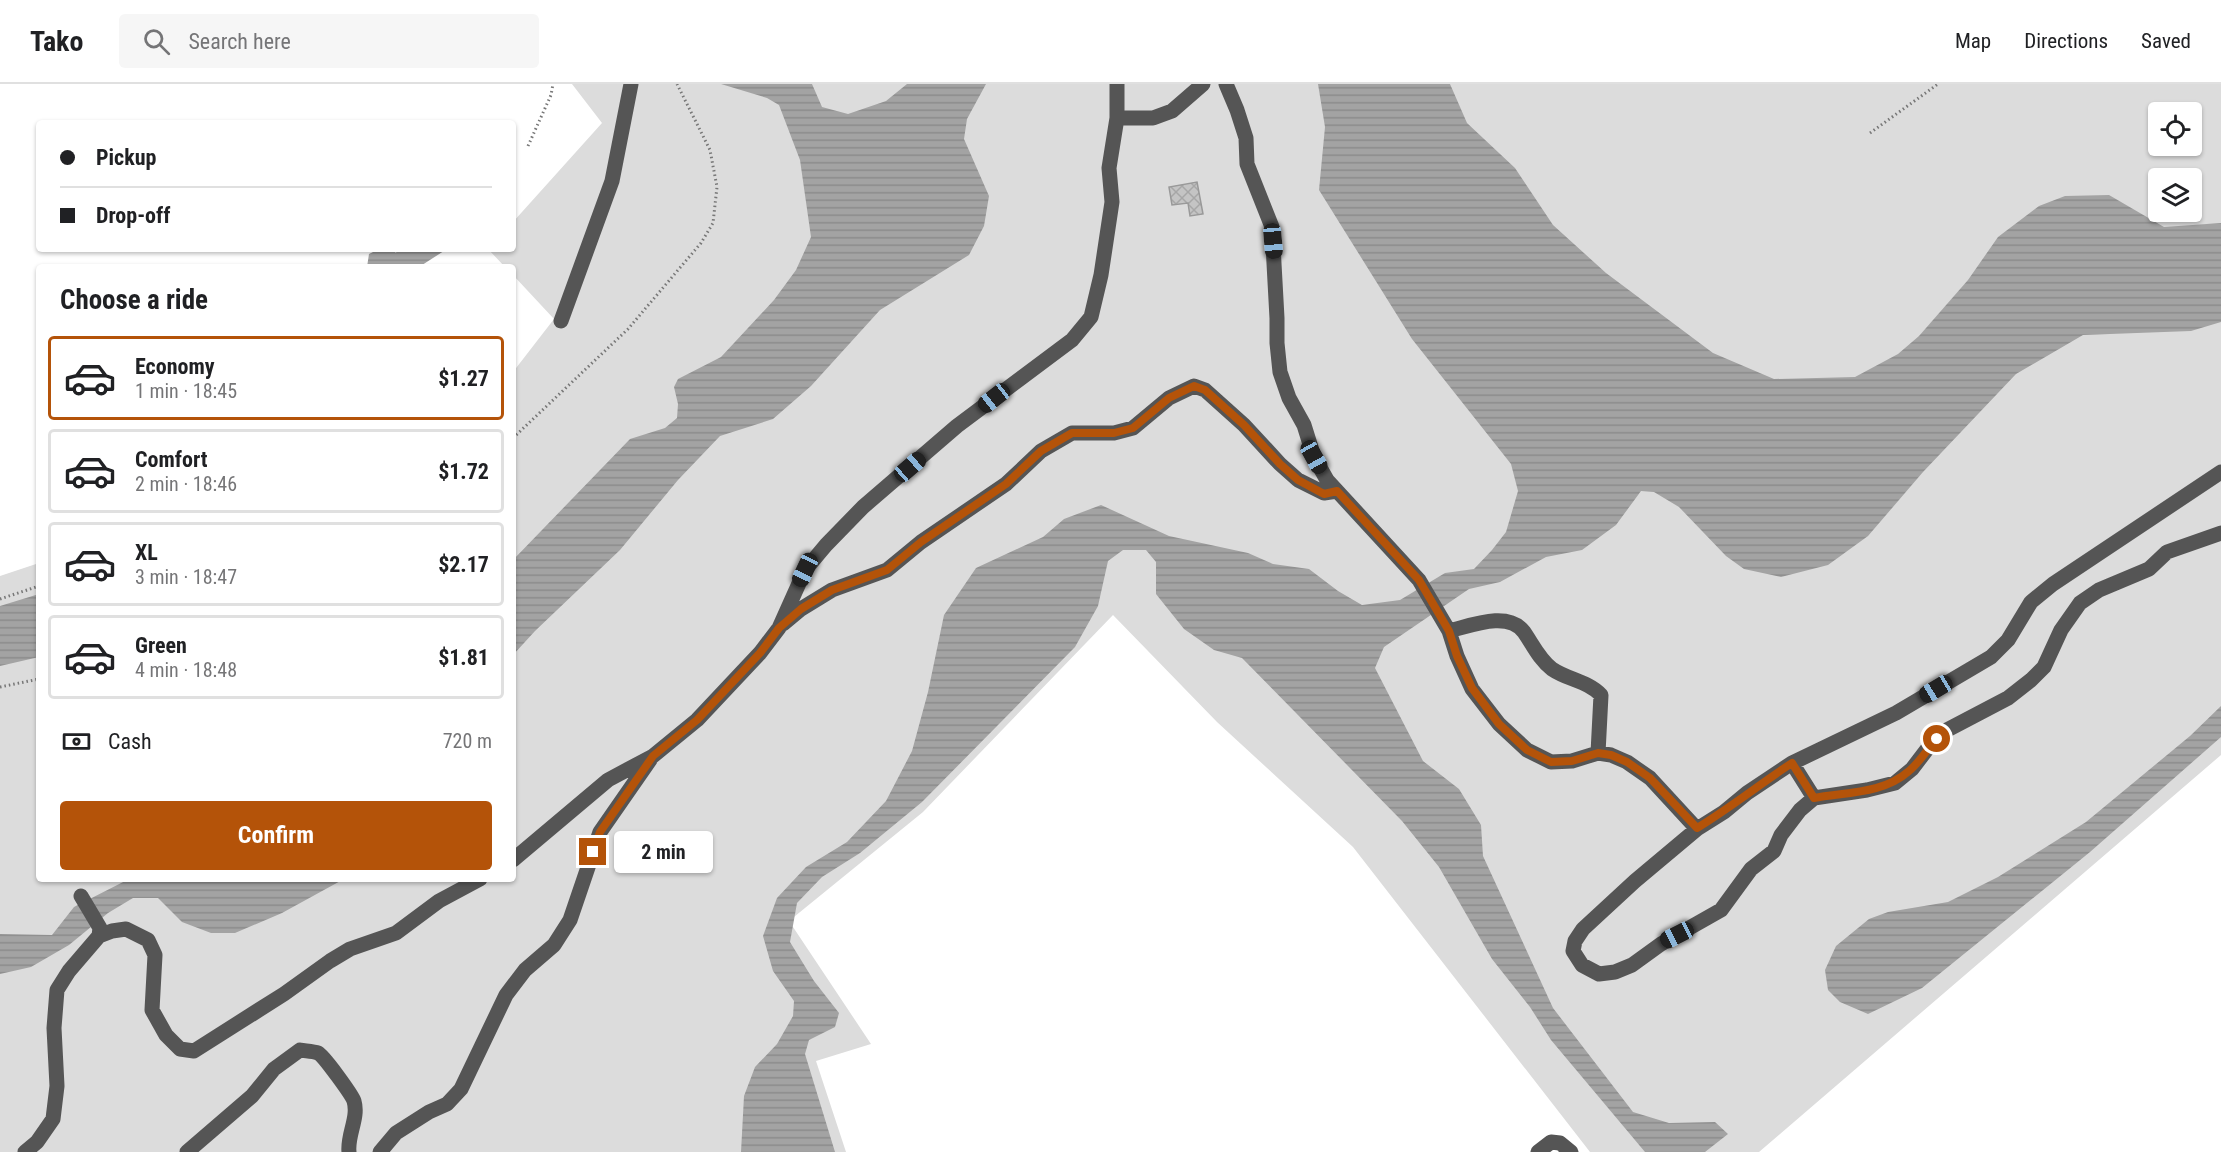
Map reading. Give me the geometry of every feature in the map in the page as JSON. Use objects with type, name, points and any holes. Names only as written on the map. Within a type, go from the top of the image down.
[{"type":"street","points":[[561,321],[612,181],[631,84]]},
{"type":"street","points":[[779,628],[805,570],[863,507],[957,426],[1072,340],[1091,317],[1101,275],[1112,202],[1109,168],[1117,118],[1117,84]]},
{"type":"street","points":[[1117,118],[1152,118],[1172,111],[1202,86],[1227,86],[1246,138],[1247,164],[1272,227],[1280,372],[1289,398],[1305,425],[1314,457],[1327,480],[1419,580],[1449,631],[1457,656],[1472,688],[1499,724],[1527,750],[1551,762],[1572,761],[1598,753],[1611,755],[1627,762],[1650,778],[1697,828]]},
{"type":"street","points":[[516,857],[608,780],[653,756],[697,720],[760,653],[779,628],[801,609],[832,590],[887,570],[921,542],[1006,484],[1041,451],[1072,433],[1114,433],[1133,428],[1169,398],[1194,386],[1205,390],[1298,480],[1324,494],[1337,491]]},
{"type":"street","points":[[2221,472],[2053,584],[2031,603],[2008,640],[1991,657],[1896,713],[1792,763],[1747,793],[1724,812],[1697,828],[1583,929],[1575,941],[1573,951],[1582,965],[1599,974],[1616,972],[1632,965],[1661,944],[1721,910],[1751,869],[1774,851],[1781,835],[1800,810],[1814,798],[1895,783],[1912,769],[1928,748],[1947,730],[2007,698],[2031,680],[2044,667],[2061,630],[2080,603],[2099,590],[2149,569],[2168,552],[2221,533]]},
{"type":"street","points":[[1449,631],[1484,622],[1511,622],[1523,630],[1536,653],[1553,670],[1595,688],[1601,695],[1598,753]]},
{"type":"street","points":[[380,1152],[396,1133],[429,1112],[447,1104],[461,1089],[506,994],[525,970],[554,945],[570,920],[600,832],[653,756]]},
{"type":"street","points":[[1792,763],[1814,798]]},
{"type":"street","points":[[25,1152],[37,1142],[53,1119],[57,1086],[54,1028],[57,990],[99,932],[126,929],[148,940],[155,955],[152,1010],[166,1035],[180,1049],[194,1051],[284,994],[330,961],[350,949],[396,933],[439,902],[475,882]]},
{"type":"street","points":[[81,896],[99,932]]},
{"type":"street","points":[[187,1152],[252,1096],[274,1069],[300,1050],[319,1053],[331,1066],[354,1101],[355,1120],[348,1140],[349,1152]]},
{"type":"street","points":[[1538,1152],[1551,1142],[1560,1143],[1571,1152]]},
{"type":"path","points":[[528,146],[551,95],[553,84]]},
{"type":"path","points":[[516,435],[628,329],[701,243],[713,223],[717,186],[710,150],[677,84]]},
{"type":"path","points":[[1870,133],[1938,84]]},
{"type":"path","points":[[0,599],[36,587]]},
{"type":"path","points":[[0,687],[36,680]]},
{"type":"shaded area","points":[[572,84],[2221,84],[2221,755],[1759,1152],[1590,1152],[1353,847],[1217,722],[1113,615],[923,812],[789,921],[871,1044],[816,1061],[846,1152],[0,1152],[0,576],[36,564],[36,882],[516,882],[516,368],[554,319],[516,278],[516,264],[502,264],[491,252],[516,252],[516,219],[602,123]]},
{"type":"shaded area","points":[[721,84],[812,84],[822,107],[848,114],[886,101],[907,84],[986,84],[967,119],[964,139],[989,196],[984,226],[969,255],[880,310],[811,386],[773,419],[720,436],[678,480],[620,550],[516,652],[516,557],[630,439],[665,428],[677,418],[678,404],[674,387],[678,379],[721,357],[774,300],[796,270],[811,237],[800,160],[779,105],[767,98]]},
{"type":"shaded area","points":[[1318,84],[1450,84],[1467,123],[1515,168],[1553,225],[1606,273],[1713,353],[1774,379],[1855,377],[1898,354],[1919,336],[1968,280],[1998,237],[2039,206],[2065,196],[2109,195],[2148,218],[2148,222],[2155,222],[2164,227],[2221,223],[2221,322],[2191,331],[2083,335],[2016,374],[1923,472],[1868,536],[1828,565],[1781,577],[1744,569],[1726,556],[1679,507],[1654,492],[1641,491],[1616,525],[1582,550],[1546,557],[1500,582],[1469,589],[1384,647],[1375,668],[1423,761],[1459,789],[1481,825],[1483,856],[1553,1008],[1633,1112],[1669,1123],[1715,1122],[1728,1134],[1705,1152],[1645,1152],[1551,1040],[1530,1007],[1492,959],[1439,867],[1402,821],[1242,658],[1214,650],[1184,629],[1156,594],[1156,562],[1146,550],[1123,550],[1108,561],[1098,606],[1075,647],[922,802],[860,853],[822,877],[797,903],[790,942],[814,981],[839,1013],[835,1027],[809,1040],[805,1054],[835,1152],[741,1152],[744,1096],[755,1067],[777,1044],[793,1016],[794,1001],[773,971],[763,936],[777,898],[806,867],[847,842],[886,801],[912,751],[928,692],[944,615],[976,568],[1043,537],[1064,519],[1101,505],[1169,536],[1248,553],[1273,564],[1309,569],[1338,591],[1362,605],[1400,600],[1445,573],[1474,569],[1506,532],[1518,491],[1511,464],[1412,339],[1319,190],[1325,127]]},
{"type":"shaded area","points":[[373,252],[442,252],[424,264],[367,264],[369,254]]},
{"type":"shaded area","points":[[36,595],[36,658],[0,666],[0,606]]},
{"type":"shaded area","points":[[2221,706],[2221,737],[2090,852],[1922,988],[1868,1014],[1840,1002],[1828,990],[1825,970],[1836,946],[1869,919],[1888,912],[1948,902],[1998,877],[2086,822],[2190,736]]},
{"type":"shaded area","points":[[123,882],[339,882],[282,913],[235,933],[211,933],[182,922],[158,898],[133,898],[108,913],[69,945],[31,967],[0,974],[0,934],[52,935],[74,907]]},
{"type":"building","points":[[1197,182],[1203,214],[1190,216],[1188,203],[1172,205],[1169,187]]},
{"type":"route","points":[[593,852],[600,832],[653,756],[697,720],[760,653],[779,628],[801,609],[832,590],[887,570],[921,542],[1006,484],[1041,451],[1072,433],[1114,433],[1133,428],[1169,398],[1194,386],[1205,390],[1244,425],[1298,480],[1324,494],[1337,491],[1348,502],[1419,580],[1449,631],[1457,656],[1472,688],[1499,724],[1527,750],[1551,762],[1572,761],[1598,753],[1611,755],[1627,762],[1650,778],[1697,828],[1724,812],[1747,793],[1792,763],[1814,798],[1867,790],[1895,783],[1912,769],[1937,739]]}]
